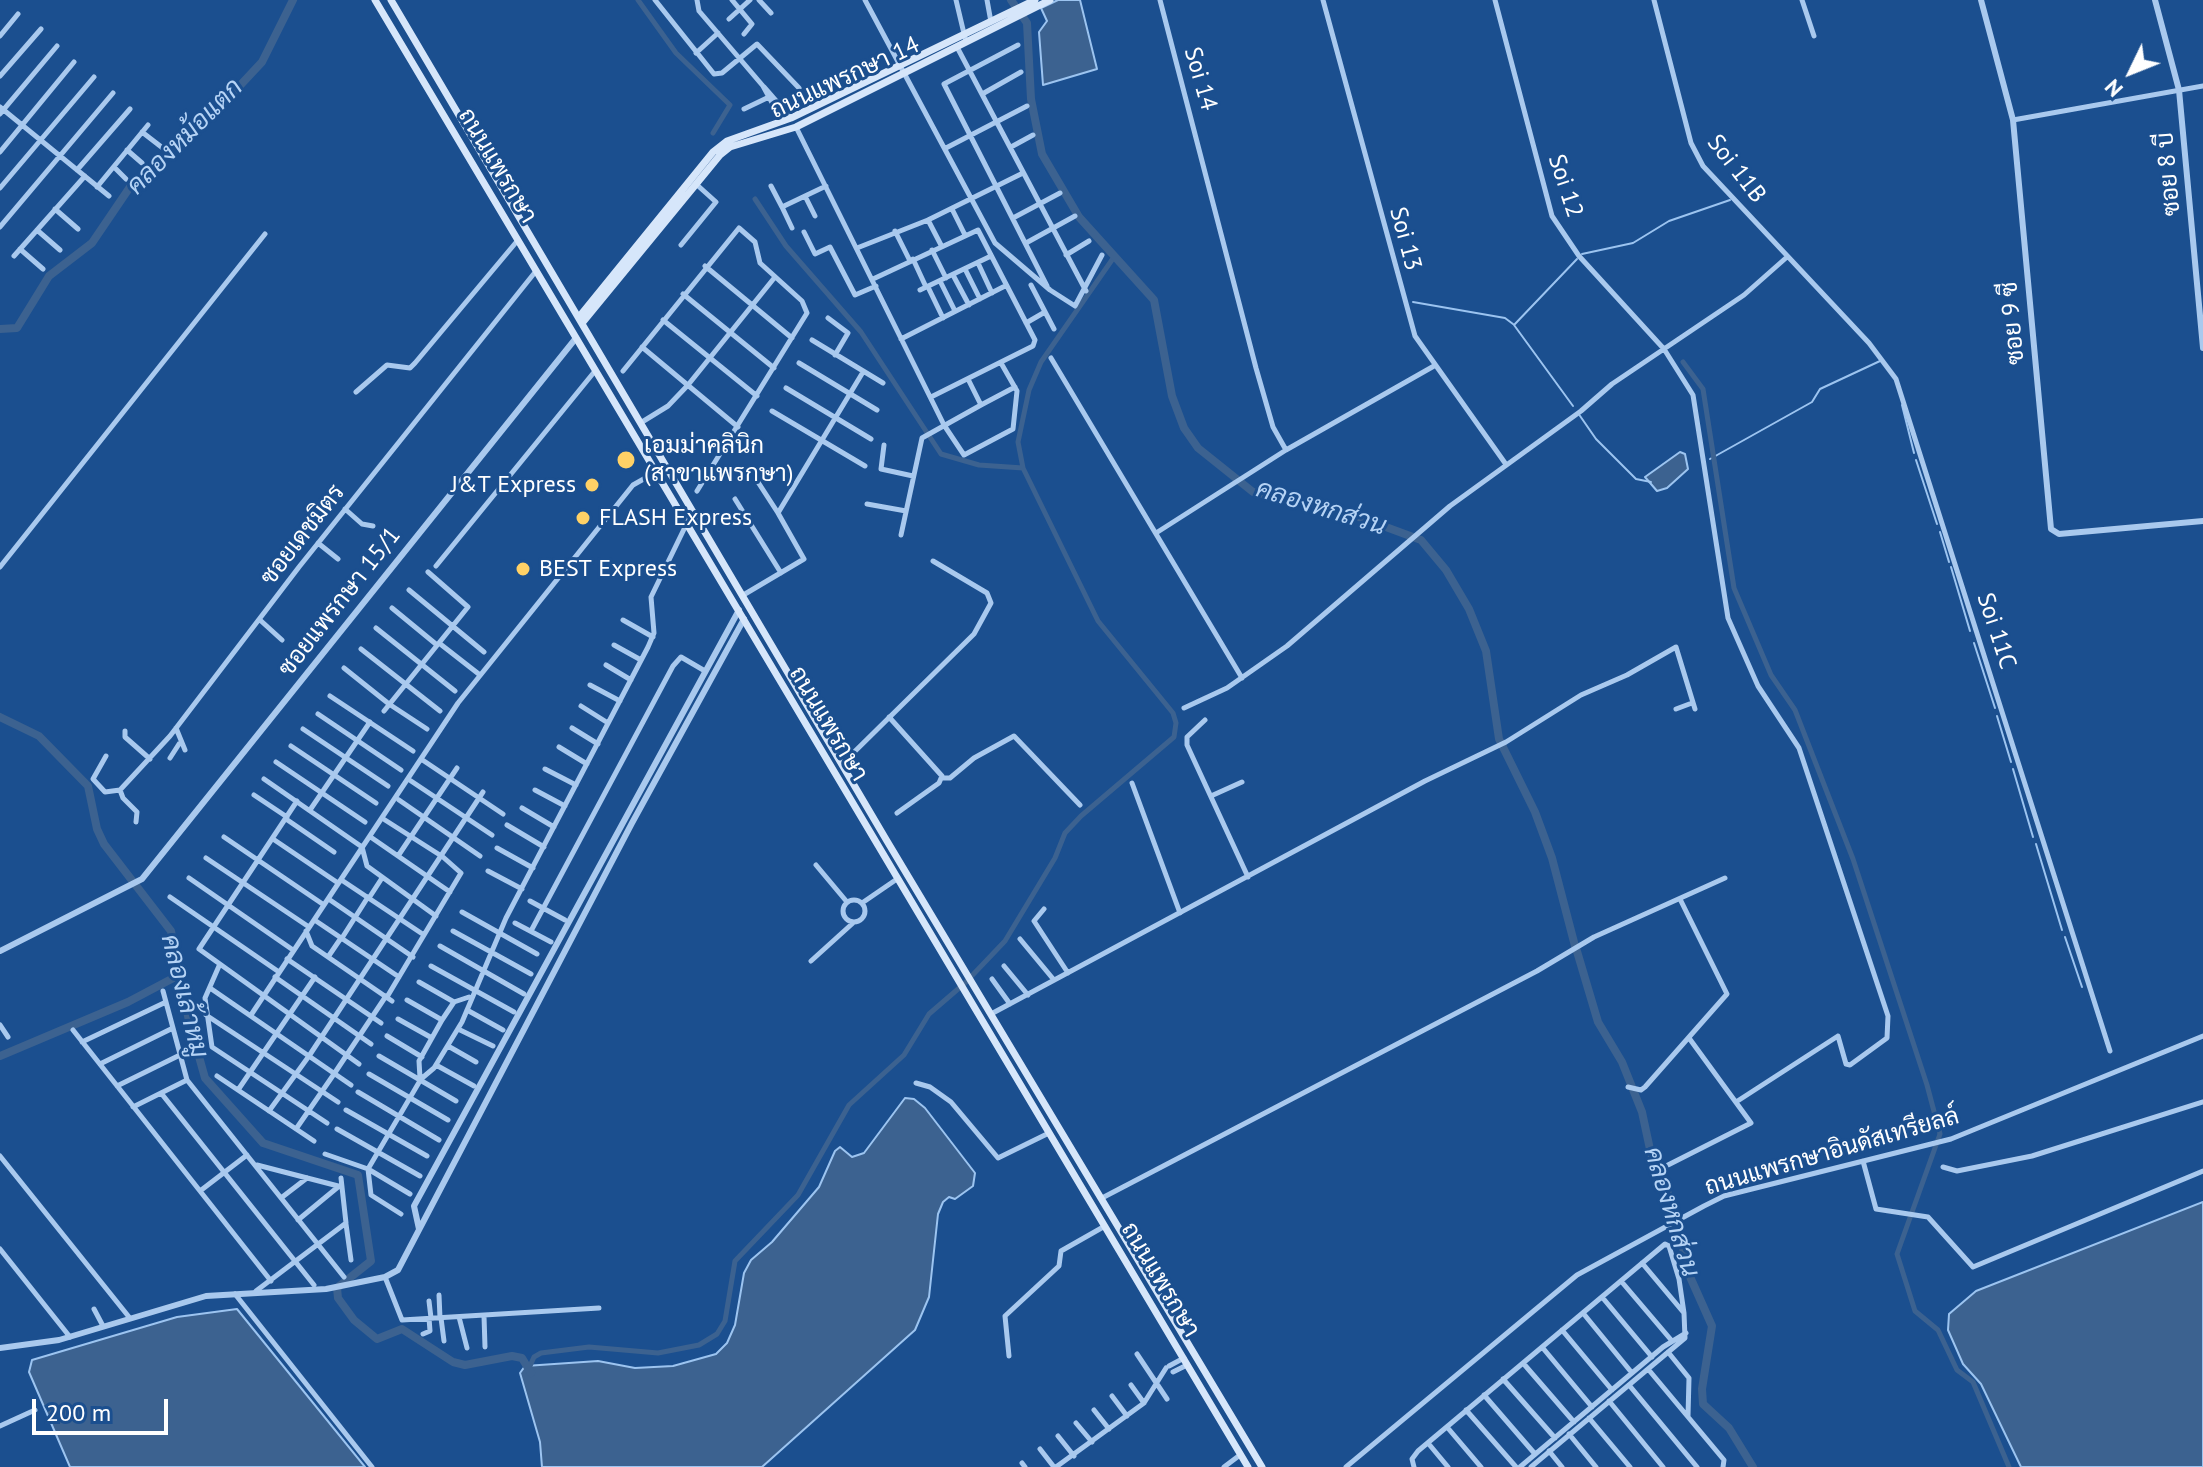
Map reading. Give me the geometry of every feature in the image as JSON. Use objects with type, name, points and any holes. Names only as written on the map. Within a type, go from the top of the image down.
[{"type":"main road","name":"ถนนแพรกษา","points":[[375,0],[1248,1467]]},
{"type":"main road","name":"ถนนแพรกษา","points":[[391,0],[1262,1467]]},
{"type":"main road","name":"ถนนแพรกษา 14","points":[[581,320],[730,147],[805,123],[1029,4],[1050,0]]},
{"type":"main road","name":"ถนนแพรกษา 14","points":[[581,320],[713,152],[737,136],[791,118],[957,47],[991,22],[1009,17]]},
{"type":"main road","points":[[800,114],[805,123]]},
{"type":"main road","points":[[782,121],[786,130]]},
{"type":"main road","points":[[453,132],[465,125]]},
{"type":"main road","points":[[776,677],[788,669]]},
{"type":"main road","points":[[1134,1275],[1144,1269]]},
{"type":"street","points":[[697,0],[699,11],[791,118]]},
{"type":"street","points":[[732,0],[752,24],[744,34]]},
{"type":"street","points":[[729,19],[750,0]]},
{"type":"street","points":[[759,0],[771,13]]},
{"type":"street","points":[[865,0],[995,243],[1050,290],[1075,306],[1086,291],[1102,255]]},
{"type":"street","points":[[956,0],[965,39]]},
{"type":"street","points":[[987,0],[991,22]]},
{"type":"street","name":"Soi 14","points":[[1160,0],[1273,427],[1286,450]]},
{"type":"street","name":"Soi 13","points":[[1323,0],[1415,336],[1505,463]]},
{"type":"street","name":"Soi 12","points":[[1495,0],[1552,216],[1579,256],[1664,349],[1695,402],[1728,618],[1758,686],[1799,748],[1862,934],[1890,1032],[1882,1043],[1850,1065],[1846,1064],[1838,1036],[1736,1102]]},
{"type":"street","name":"Soi 11B","points":[[1654,0],[1697,155],[1787,257]]},
{"type":"street","points":[[1802,0],[1814,36]]},
{"type":"street","name":"ซอย 9 ซี","points":[[1981,0],[2013,120],[2050,524],[2059,534],[2203,521]]},
{"type":"street","name":"ซอย 8 บี","points":[[2155,0],[2179,90],[2203,348]]},
{"type":"street","points":[[658,1],[716,75],[757,44],[799,88]]},
{"type":"street","points":[[0,36],[18,14]]},
{"type":"street","points":[[0,76],[41,29]]},
{"type":"street","points":[[696,53],[718,33]]},
{"type":"street","points":[[1018,45],[944,84],[1050,290]]},
{"type":"street","points":[[57,46],[1,110],[109,196]]},
{"type":"street","points":[[957,47],[1086,291]]},
{"type":"street","points":[[0,152],[74,62]]},
{"type":"street","points":[[984,93],[1021,72]]},
{"type":"street","points":[[0,188],[94,77]]},
{"type":"street","points":[[2013,120],[2203,86]]},
{"type":"street","points":[[0,227],[113,93]]},
{"type":"street","points":[[744,109],[771,95]]},
{"type":"street","points":[[771,95],[782,121]]},
{"type":"street","points":[[946,148],[1027,106]]},
{"type":"street","points":[[77,170],[130,109]]},
{"type":"street","points":[[97,187],[148,125]]},
{"type":"street","points":[[796,127],[944,425],[964,455],[1009,434],[1018,398],[1001,363]]},
{"type":"street","points":[[142,132],[164,149],[172,142]]},
{"type":"street","points":[[1011,147],[1033,135]]},
{"type":"street","points":[[127,150],[142,163]]},
{"type":"street","points":[[114,167],[126,179]]},
{"type":"street","points":[[857,248],[928,220],[1023,173]]},
{"type":"street","points":[[14,256],[85,176]]},
{"type":"street","points":[[681,245],[716,202],[696,184]]},
{"type":"street","points":[[771,186],[792,228]]},
{"type":"street","points":[[782,207],[826,186]]},
{"type":"street","points":[[1013,218],[1060,193]]},
{"type":"street","points":[[805,196],[815,216]]},
{"type":"street","points":[[55,209],[78,229]]},
{"type":"street","points":[[952,209],[965,235]]},
{"type":"street","points":[[1026,243],[1075,216]]},
{"type":"street","points":[[928,220],[941,245]]},
{"type":"street","points":[[623,371],[705,266],[739,228],[755,242],[760,263],[802,301],[807,313],[697,491]]},
{"type":"street","points":[[37,230],[60,250]]},
{"type":"street","points":[[873,279],[978,230],[1026,323],[1035,343],[931,397]]},
{"type":"street","points":[[895,231],[943,318]]},
{"type":"street","points":[[804,232],[815,254],[830,247],[855,295],[876,286]]},
{"type":"street","points":[[0,567],[265,234]]},
{"type":"street","points":[[356,392],[387,365],[410,368],[518,240]]},
{"type":"street","points":[[1066,255],[1089,241]]},
{"type":"street","points":[[20,249],[43,269]]},
{"type":"street","points":[[932,250],[955,311]]},
{"type":"street","points":[[925,288],[991,256]]},
{"type":"street","points":[[1184,708],[1242,678],[1298,637],[1421,528],[1505,463],[1744,295],[1787,257]]},
{"type":"street","name":"Soi 11C","points":[[1787,257],[1869,343],[1896,379],[2110,1051]]},
{"type":"street","points":[[978,263],[992,293]]},
{"type":"street","points":[[705,266],[792,338]]},
{"type":"street","points":[[965,269],[980,299]]},
{"type":"street","name":"ซอยเดชมิตร","points":[[120,790],[176,728],[318,543],[536,271]]},
{"type":"street","points":[[953,275],[969,305]]},
{"type":"street","points":[[642,422],[668,406],[688,385],[775,277]]},
{"type":"street","points":[[1031,285],[1054,329]]},
{"type":"street","points":[[901,339],[1005,286]]},
{"type":"street","points":[[683,294],[774,368]]},
{"type":"street","points":[[1026,323],[1045,312]]},
{"type":"street","points":[[828,318],[848,333],[835,355]]},
{"type":"street","points":[[663,320],[757,396]]},
{"type":"street","name":"ซอยแพรกษา 15/1","points":[[0,951],[142,879],[576,338]]},
{"type":"street","points":[[812,340],[883,383]]},
{"type":"street","points":[[642,347],[738,427]]},
{"type":"street","points":[[1051,358],[1242,678]]},
{"type":"street","points":[[799,363],[877,410]]},
{"type":"street","points":[[1156,533],[1286,450],[1434,366]]},
{"type":"street","points":[[436,566],[596,370]]},
{"type":"street","points":[[778,513],[863,372]]},
{"type":"street","points":[[968,379],[981,405]]},
{"type":"street","points":[[901,535],[922,438],[1015,387]]},
{"type":"street","points":[[786,388],[871,439]]},
{"type":"street","points":[[772,411],[865,466]]},
{"type":"street","points":[[884,445],[881,469],[913,476]]},
{"type":"street","points":[[251,1015],[480,675],[633,485],[656,472]]},
{"type":"street","points":[[745,594],[804,559],[756,479]]},
{"type":"street","points":[[735,499],[781,573]]},
{"type":"street","points":[[867,504],[906,511]]},
{"type":"street","points":[[345,509],[362,524],[373,526]]},
{"type":"street","points":[[401,1214],[371,1195],[368,1169],[421,1079],[436,1065],[458,1029],[522,889],[653,637],[651,597],[687,523]]},
{"type":"street","points":[[318,543],[338,559]]},
{"type":"street","points":[[842,764],[974,634],[991,603],[981,588],[933,561]]},
{"type":"street","points":[[384,711],[468,607],[428,572]]},
{"type":"street","points":[[409,590],[484,652]]},
{"type":"street","points":[[392,608],[480,675]]},
{"type":"street","points":[[385,1277],[397,1270],[420,1227],[414,1206],[739,610]]},
{"type":"street","points":[[0,1348],[70,1337],[183,1301],[255,1292],[329,1288],[346,1281],[385,1277],[398,1270],[632,823],[744,619]]},
{"type":"street","points":[[260,620],[282,640]]},
{"type":"street","points":[[623,620],[653,637]]},
{"type":"street","points":[[376,628],[455,691]]},
{"type":"street","points":[[614,645],[641,660]]},
{"type":"street","points":[[991,1014],[1502,743],[1581,695],[1627,675],[1676,647],[1694,706],[1676,709]]},
{"type":"street","points":[[361,649],[440,711]]},
{"type":"street","points":[[531,931],[673,666],[681,657],[705,671]]},
{"type":"street","points":[[606,665],[631,680]]},
{"type":"street","points":[[344,668],[427,729]]},
{"type":"street","points":[[590,685],[620,701]]},
{"type":"street","points":[[330,696],[413,751]]},
{"type":"street","points":[[581,706],[608,723]]},
{"type":"street","points":[[318,714],[401,770]]},
{"type":"street","points":[[889,717],[942,778]]},
{"type":"street","points":[[1205,720],[1186,740],[1248,877]]},
{"type":"street","points":[[310,810],[370,722]]},
{"type":"street","points":[[176,728],[185,750]]},
{"type":"street","points":[[572,728],[598,744]]},
{"type":"street","points":[[303,729],[388,786]]},
{"type":"street","points":[[125,731],[125,737],[150,759]]},
{"type":"street","points":[[897,813],[942,778],[950,778],[974,758],[1014,736],[1080,805]]},
{"type":"street","points":[[170,758],[180,743]]},
{"type":"street","points":[[291,746],[376,803]]},
{"type":"street","points":[[559,747],[587,764]]},
{"type":"street","points":[[106,756],[93,779],[105,792],[120,790],[123,798],[137,812],[136,822]]},
{"type":"street","points":[[424,761],[481,795],[503,814]]},
{"type":"street","points":[[276,762],[365,822]]},
{"type":"street","points":[[398,856],[457,768]]},
{"type":"street","points":[[545,769],[576,785]]},
{"type":"street","points":[[264,779],[362,847],[367,866],[436,916]]},
{"type":"street","points":[[411,781],[492,835]]},
{"type":"street","points":[[1211,796],[1242,782]]},
{"type":"street","points":[[1132,783],[1180,913]]},
{"type":"street","points":[[535,790],[565,806]]},
{"type":"street","points":[[254,795],[334,852]]},
{"type":"street","points":[[269,1111],[401,920],[481,795]]},
{"type":"street","points":[[399,800],[480,856]]},
{"type":"street","points":[[297,801],[199,949],[359,1064]]},
{"type":"street","points":[[522,808],[554,827]]},
{"type":"street","points":[[296,1129],[372,1016],[388,998],[461,873],[443,857],[385,820]]},
{"type":"street","points":[[507,825],[544,847]]},
{"type":"street","points":[[224,837],[324,905]]},
{"type":"street","points":[[372,838],[450,892]]},
{"type":"street","points":[[272,839],[424,935]]},
{"type":"street","points":[[497,848],[533,868]]},
{"type":"street","points":[[206,858],[308,929],[312,946],[388,998]]},
{"type":"street","points":[[816,865],[847,902]]},
{"type":"street","points":[[488,871],[522,889]]},
{"type":"street","points":[[189,878],[293,950]]},
{"type":"street","points":[[328,957],[382,878]]},
{"type":"street","points":[[1102,1198],[1537,971],[1594,937],[1725,878]]},
{"type":"street","points":[[862,903],[897,879]]},
{"type":"street","points":[[170,897],[371,1044]]},
{"type":"street","points":[[847,902],[855,899],[862,903]]},
{"type":"street","points":[[1628,1087],[1641,1090],[1727,994],[1680,899]]},
{"type":"street","points":[[330,900],[413,957]]},
{"type":"street","points":[[530,901],[565,920]]},
{"type":"street","points":[[847,902],[843,915],[854,922]]},
{"type":"street","points":[[811,961],[864,916],[862,903]]},
{"type":"street","points":[[1044,909],[1034,921],[1068,973]]},
{"type":"street","points":[[462,912],[537,954]]},
{"type":"street","points":[[316,921],[399,977]]},
{"type":"street","points":[[515,923],[551,942]]},
{"type":"street","points":[[453,931],[531,974]]},
{"type":"street","points":[[1020,939],[1054,980]]},
{"type":"street","points":[[440,946],[524,994]]},
{"type":"street","points":[[287,959],[381,1023]]},
{"type":"street","points":[[219,966],[205,998],[212,1047],[327,1123]]},
{"type":"street","points":[[431,966],[472,994],[514,1012]]},
{"type":"street","points":[[1004,966],[1028,995]]},
{"type":"street","points":[[238,1090],[315,977]]},
{"type":"street","points":[[992,979],[1010,1004]]},
{"type":"street","points":[[419,982],[454,1002]]},
{"type":"street","points":[[210,988],[351,1085]]},
{"type":"street","points":[[163,991],[187,1080],[346,1281]]},
{"type":"street","points":[[421,1079],[418,1064],[442,1020],[454,1002],[472,994]]},
{"type":"street","points":[[407,1000],[442,1020]]},
{"type":"street","points":[[82,1042],[166,1002]]},
{"type":"street","points":[[467,1010],[503,1030]]},
{"type":"street","points":[[206,1015],[338,1102]]},
{"type":"street","points":[[398,1019],[432,1038]]},
{"type":"street","points":[[0,1025],[8,1037]]},
{"type":"street","points":[[100,1064],[173,1028]]},
{"type":"street","points":[[458,1029],[493,1046]]},
{"type":"street","points":[[73,1030],[271,1281]]},
{"type":"street","points":[[387,1036],[422,1057]]},
{"type":"street","name":"ถนนแพรกษาอินดัสเทรียลล์","points":[[1346,1467],[1554,1293],[1620,1250],[1724,1196],[1948,1140],[2203,1036]]},
{"type":"street","points":[[1668,1165],[1751,1123],[1689,1038]]},
{"type":"street","points":[[448,1046],[476,1062]]},
{"type":"street","points":[[117,1086],[180,1055]]},
{"type":"street","points":[[379,1056],[456,1101]]},
{"type":"street","points":[[436,1065],[474,1086]]},
{"type":"street","points":[[369,1074],[448,1120]]},
{"type":"street","points":[[217,1076],[314,1141]]},
{"type":"street","points":[[133,1107],[187,1080]]},
{"type":"street","points":[[916,1083],[930,1087],[951,1102],[998,1158],[1049,1133]]},
{"type":"street","points":[[358,1092],[439,1140]]},
{"type":"street","points":[[161,1093],[314,1285]]},
{"type":"street","points":[[1943,1167],[1957,1171],[2032,1156],[2203,1102]]},
{"type":"street","points":[[346,1110],[427,1156]]},
{"type":"street","points":[[337,1129],[420,1176]]},
{"type":"street","points":[[325,1154],[368,1169],[410,1194]]},
{"type":"street","points":[[200,1191],[247,1155]]},
{"type":"street","points":[[0,1156],[129,1317]]},
{"type":"street","points":[[1863,1161],[1876,1209],[1928,1217],[1973,1267],[2203,1171]]},
{"type":"street","points":[[255,1165],[340,1187]]},
{"type":"street","points":[[281,1198],[307,1178]]},
{"type":"street","points":[[341,1178],[351,1260]]},
{"type":"street","points":[[298,1220],[340,1187]]},
{"type":"street","points":[[255,1292],[346,1223]]},
{"type":"street","points":[[1009,1356],[1005,1316],[1059,1266],[1061,1251],[1105,1226]]},
{"type":"street","points":[[1414,1467],[1412,1459],[1466,1410],[1662,1246],[1669,1246],[1684,1313],[1686,1333],[1682,1340],[1648,1369],[1612,1390],[1574,1422],[1531,1467]]},
{"type":"street","points":[[0,1249],[70,1337]]},
{"type":"street","points":[[1642,1263],[1684,1313]]},
{"type":"street","points":[[385,1277],[399,1318],[599,1308]]},
{"type":"street","points":[[1621,1281],[1672,1341]]},
{"type":"street","points":[[235,1294],[372,1467]]},
{"type":"street","points":[[439,1295],[444,1341]]},
{"type":"street","points":[[1602,1297],[1652,1357]]},
{"type":"street","points":[[423,1334],[430,1331],[429,1301]]},
{"type":"street","points":[[94,1309],[103,1326]]},
{"type":"street","points":[[1583,1313],[1632,1373]]},
{"type":"street","points":[[484,1315],[485,1347]]},
{"type":"street","points":[[459,1317],[467,1348]]},
{"type":"street","points":[[1562,1330],[1612,1390]]},
{"type":"street","points":[[1466,1410],[1518,1467],[1555,1438],[1589,1418],[1609,1401],[1632,1373],[1686,1333]]},
{"type":"street","points":[[1542,1347],[1592,1407]]},
{"type":"street","points":[[1668,1352],[1689,1378],[1688,1417]]},
{"type":"street","points":[[1137,1354],[1167,1399]]},
{"type":"street","points":[[1040,1449],[1055,1467],[1074,1456],[1144,1403],[1168,1371],[1185,1361]]},
{"type":"street","points":[[1523,1363],[1574,1422]]},
{"type":"street","points":[[1648,1369],[1724,1460],[1723,1467]]},
{"type":"street","points":[[1503,1379],[1555,1438]]},
{"type":"street","points":[[1626,1382],[1697,1467]]},
{"type":"street","points":[[1131,1385],[1144,1403]]},
{"type":"street","points":[[1484,1395],[1535,1454]]},
{"type":"street","points":[[1112,1396],[1127,1416]]},
{"type":"street","points":[[1609,1401],[1663,1467]]},
{"type":"street","points":[[0,1426],[35,1410]]},
{"type":"street","points":[[1094,1410],[1109,1429]]},
{"type":"street","points":[[1589,1418],[1630,1467]]},
{"type":"street","points":[[1076,1423],[1092,1442]]},
{"type":"street","points":[[1447,1427],[1481,1467]]},
{"type":"street","points":[[1567,1432],[1596,1467]]},
{"type":"street","points":[[1058,1436],[1074,1456]]},
{"type":"street","points":[[1428,1443],[1448,1467]]},
{"type":"street","points":[[1549,1451],[1562,1467]]},
{"type":"street","points":[[1224,1467],[1240,1455]]},
{"type":"water","points":[[1058,0],[1080,0],[1097,69],[1043,85],[1039,32],[1047,21],[1041,8]]},
{"type":"water","points":[[1680,452],[1685,454],[1688,469],[1667,488],[1657,491],[1645,477]]},
{"type":"water","points":[[905,1098],[914,1099],[925,1108],[975,1173],[973,1186],[955,1199],[949,1197],[938,1214],[929,1297],[915,1330],[762,1467],[542,1467],[540,1442],[520,1373],[525,1366],[598,1361],[635,1368],[673,1366],[716,1354],[727,1343],[735,1325],[744,1273],[751,1260],[772,1242],[819,1187],[835,1151],[840,1147],[852,1157],[864,1153]]},
{"type":"water","points":[[2203,1202],[2203,1467],[2021,1467],[1981,1384],[1963,1364],[1948,1330],[1949,1314],[1976,1291]]},
{"type":"water","points":[[237,1309],[365,1467],[70,1467],[29,1372],[32,1360],[177,1317]]},
{"type":"waterway","name":"คลองหม้อแตก","points":[[0,329],[17,328],[49,276],[92,243],[132,184],[219,108],[262,62],[293,0]]},
{"type":"waterway","points":[[638,0],[676,53],[730,105],[713,133]]},
{"type":"waterway","name":"คลองหกส่วน","points":[[1011,0],[1027,23],[1031,99],[1042,154],[1079,217],[1154,300],[1172,396],[1184,428],[1198,448],[1253,492],[1340,510],[1421,540],[1446,570],[1469,609],[1486,651],[1499,739],[1535,812],[1552,858],[1575,946]]},
{"type":"waterway","points":[[755,199],[786,246],[861,332],[941,454],[979,465],[1023,468]]},
{"type":"waterway","points":[[1582,254],[1633,243],[1669,221],[1730,200]]},
{"type":"waterway","points":[[530,1366],[534,1357],[541,1353],[589,1347],[658,1353],[699,1345],[717,1334],[725,1321],[735,1261],[798,1195],[849,1105],[904,1055],[929,1014],[965,983],[1005,941],[1055,858],[1065,833],[1174,737],[1176,723],[1173,713],[1098,621],[1023,468],[1018,442],[1029,390],[1041,362],[1114,257]]},
{"type":"waterway","points":[[1573,406],[1514,325],[1577,259]]},
{"type":"waterway","points":[[1413,302],[1505,318],[1513,324]]},
{"type":"waterway","points":[[1710,459],[1812,402],[1820,389],[1880,361]]},
{"type":"waterway","points":[[1683,362],[1703,389],[1734,588],[1771,675],[1795,710],[1853,859],[1940,1134],[1897,1254],[1915,1311],[1938,1330],[1957,1370],[1973,1382],[2009,1467]]},
{"type":"waterway","points":[[1902,405],[1914,453]]},
{"type":"waterway","points":[[1578,413],[1596,439],[1636,479],[1651,482]]},
{"type":"waterway","points":[[1916,460],[1937,524]]},
{"type":"waterway","points":[[1940,532],[1949,562]]},
{"type":"waterway","points":[[1951,567],[1970,631]]},
{"type":"waterway","points":[[1974,643],[1995,708]]},
{"type":"waterway","points":[[1997,716],[2011,762]]},
{"type":"waterway","name":"คลองเล้าหมู","points":[[0,717],[39,736],[88,786],[97,829],[104,844],[171,931],[189,1021],[205,1078],[263,1143],[358,1175],[371,1261],[337,1288],[338,1298],[354,1320],[377,1339],[402,1329],[453,1362],[465,1365],[512,1356],[522,1358],[531,1373]]},
{"type":"waterway","points":[[2013,769],[2033,837]]},
{"type":"waterway","points":[[2036,844],[2062,930]]},
{"type":"waterway","points":[[2065,937],[2082,987]]},
{"type":"waterway","name":"คลองหกส่วน","points":[[1576,948],[1598,1022],[1622,1062],[1642,1112],[1651,1154],[1676,1212],[1687,1270],[1712,1326],[1702,1389],[1703,1404],[1729,1428],[1753,1467]]},
{"type":"waterway","points":[[0,1056],[128,1002],[179,975]]},
{"type":"place","name":"เอมม่าคลินิก (สาขาแพรกษา)","points":[[626,460]]},
{"type":"place","name":"J&T Express","points":[[592,485]]},
{"type":"place","name":"FLASH Express","points":[[583,518]]},
{"type":"place","name":"BEST Express","points":[[523,569]]}]
